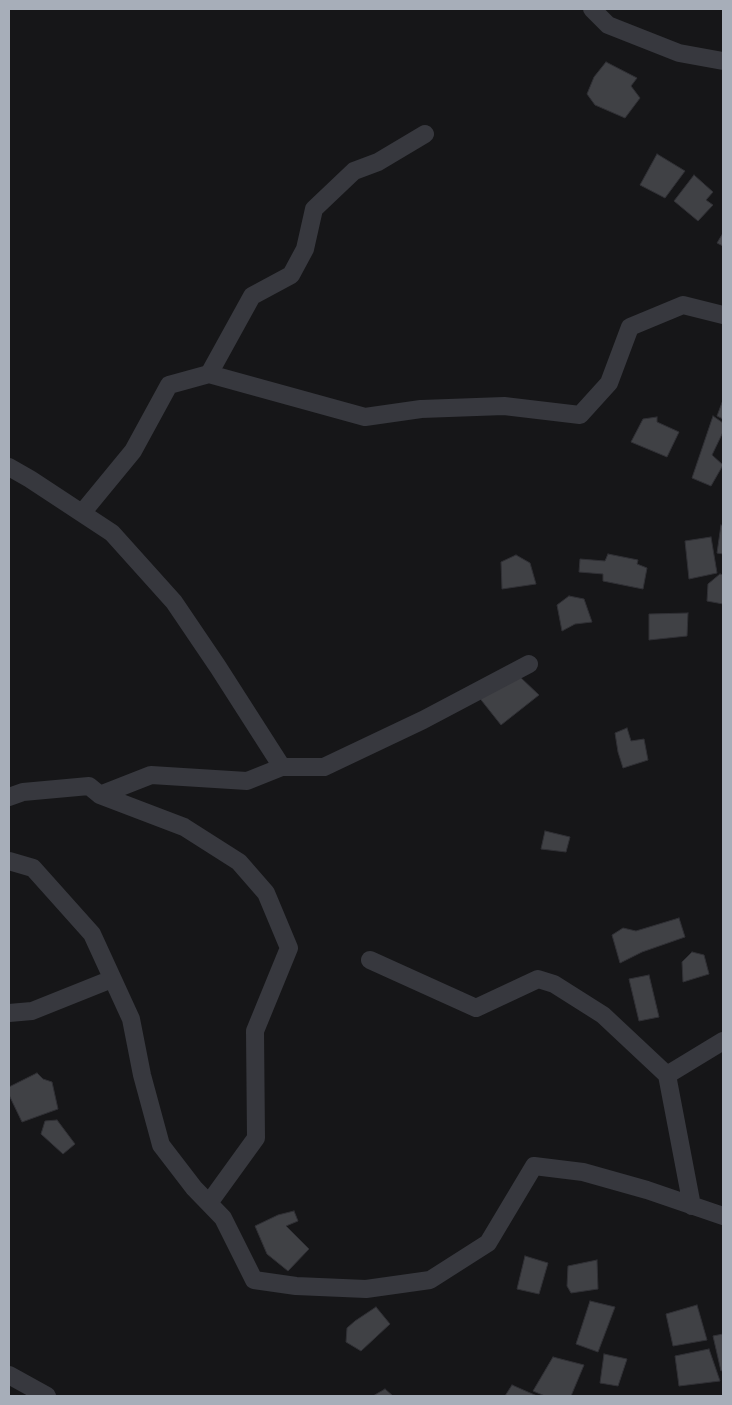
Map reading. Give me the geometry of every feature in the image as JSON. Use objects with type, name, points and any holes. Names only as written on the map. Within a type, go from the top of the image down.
[{"type":"street","points":[[592,9],[608,26],[679,53],[723,61]]},
{"type":"street","points":[[209,374],[252,296],[292,275],[305,248],[314,209],[354,171],[378,162],[425,134]]},
{"type":"street","points":[[82,513],[133,451],[169,386],[209,374],[365,417],[421,409],[504,406],[580,415],[609,383],[630,327],[684,305],[723,315]]},
{"type":"street","points":[[9,467],[112,533],[174,602],[218,666],[282,767]]},
{"type":"street","points":[[100,795],[150,775],[247,781],[282,767],[324,767],[423,720],[529,664]]},
{"type":"street","points":[[9,797],[23,792],[89,786],[100,795],[184,827],[239,862],[266,892],[289,948],[255,1031],[256,1138],[209,1203]]},
{"type":"street","points":[[9,861],[33,868],[92,934],[131,1019],[142,1075],[161,1145],[194,1188],[223,1218],[254,1280],[296,1286],[366,1289],[430,1280],[488,1243],[534,1166],[583,1172],[647,1190],[723,1216]]},
{"type":"street","points":[[370,960],[476,1008],[538,979],[554,984],[603,1015],[667,1075],[692,1206]]},
{"type":"street","points":[[9,1013],[32,1011],[112,979]]},
{"type":"street","points":[[667,1075],[723,1040]]},
{"type":"street","points":[[9,1375],[47,1396]]},
{"type":"building","points":[[606,62],[637,78],[631,86],[640,98],[625,118],[595,105],[587,94],[594,77]]},
{"type":"building","points":[[657,154],[685,171],[665,198],[640,185]]},
{"type":"building","points":[[694,175],[713,192],[706,200],[713,205],[698,221],[674,201]]},
{"type":"building","points":[[723,233],[723,246],[717,243]]},
{"type":"building","points":[[723,400],[723,419],[717,416]]},
{"type":"building","points":[[713,416],[723,423],[723,432],[712,455],[723,465],[711,486],[692,478]]},
{"type":"building","points":[[657,417],[657,422],[679,432],[667,457],[631,442],[643,419]]},
{"type":"building","points":[[721,525],[723,526],[723,554],[717,553]]},
{"type":"building","points":[[711,537],[717,573],[689,579],[685,541]]},
{"type":"building","points":[[608,554],[638,560],[637,564],[647,568],[643,589],[603,581],[603,574],[579,572],[580,559],[605,561]]},
{"type":"building","points":[[516,555],[530,563],[536,584],[502,589],[501,562]]},
{"type":"building","points":[[720,574],[723,575],[723,604],[707,601],[708,584]]},
{"type":"building","points":[[569,596],[584,599],[592,622],[575,624],[562,631],[557,605]]},
{"type":"building","points":[[688,613],[687,636],[649,640],[649,614]]},
{"type":"building","points":[[519,676],[539,695],[501,725],[478,696]]},
{"type":"building","points":[[627,728],[631,741],[644,739],[648,760],[623,768],[615,733]]},
{"type":"building","points":[[545,831],[570,837],[566,852],[541,849]]},
{"type":"building","points":[[679,918],[685,937],[642,952],[620,963],[612,935],[623,928],[636,931]]},
{"type":"building","points":[[692,952],[704,955],[709,974],[683,982],[682,962]]},
{"type":"building","points":[[649,975],[659,1017],[639,1021],[629,979]]},
{"type":"building","points":[[37,1073],[43,1079],[52,1082],[58,1109],[22,1122],[9,1095],[9,1087]]},
{"type":"building","points":[[57,1120],[75,1144],[63,1154],[41,1134],[45,1121]]},
{"type":"building","points":[[294,1211],[298,1221],[286,1226],[309,1249],[288,1271],[267,1254],[255,1226],[278,1215]]},
{"type":"building","points":[[525,1256],[548,1263],[539,1294],[517,1289]]},
{"type":"building","points":[[597,1260],[598,1289],[571,1293],[567,1286],[568,1266]]},
{"type":"building","points":[[590,1301],[615,1307],[598,1352],[576,1344]]},
{"type":"building","points":[[697,1305],[707,1340],[673,1346],[666,1314]]},
{"type":"building","points":[[376,1307],[390,1324],[361,1351],[346,1342],[347,1328]]},
{"type":"building","points":[[723,1334],[723,1370],[721,1371],[713,1336]]},
{"type":"building","points":[[709,1349],[720,1381],[679,1386],[675,1356]]},
{"type":"building","points":[[604,1354],[627,1359],[618,1386],[600,1383]]},
{"type":"building","points":[[553,1357],[584,1365],[571,1396],[545,1396],[533,1391]]},
{"type":"building","points":[[512,1385],[537,1396],[505,1396]]},
{"type":"building","points":[[385,1389],[393,1396],[373,1396]]}]
